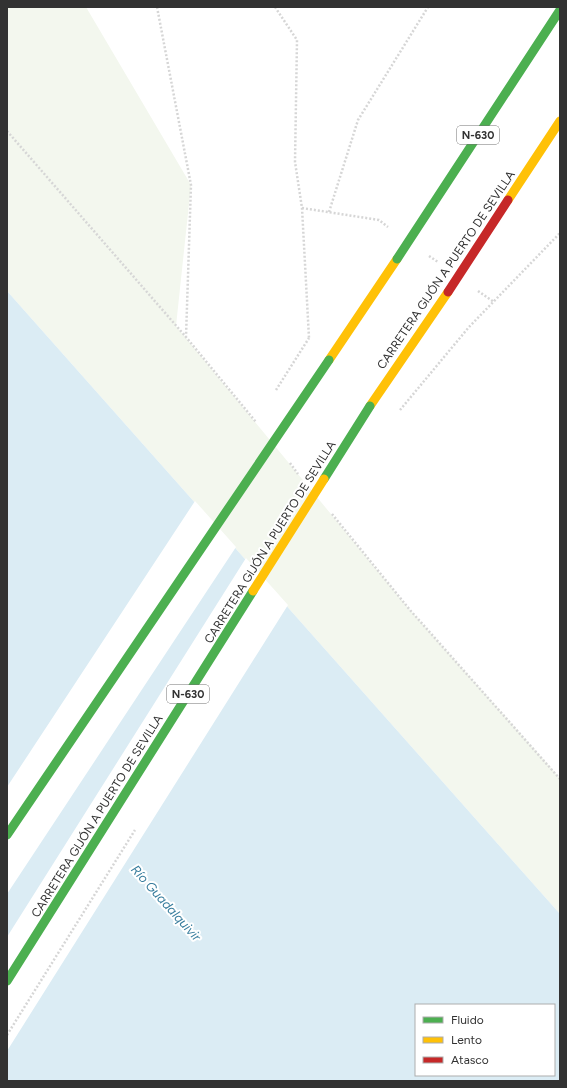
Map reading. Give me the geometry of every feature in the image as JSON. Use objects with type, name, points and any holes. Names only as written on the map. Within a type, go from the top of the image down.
[{"type":"highway","name":"N-630","points":[[7,835],[397,259],[560,10]]},
{"type":"highway","name":"CARRETERA GIJÓN A PUERTO DE SEVILLA","points":[[7,982],[370,406],[448,292],[560,120]]},
{"type":"path","points":[[157,7],[191,185],[186,337]]},
{"type":"path","points":[[275,7],[297,40],[295,162],[302,208],[309,338]]},
{"type":"path","points":[[329,212],[358,120],[428,7]]},
{"type":"path","points":[[397,414],[469,328],[560,233]]},
{"type":"shaded area","points":[[7,7],[86,7],[191,185],[176,326],[410,610],[560,778],[560,914],[7,291]]},
{"type":"water","name":"Río Guadalquivir","points":[[7,291],[560,914],[560,1081],[7,1081]]},
{"type":"pier","points":[[195,501],[236,547],[7,894],[7,787]]},
{"type":"pier","points":[[246,558],[288,605],[7,1051],[7,937]]},
{"type":"traffic: slow","points":[[508,200],[560,121]]},
{"type":"traffic: slow","points":[[329,360],[397,259]]},
{"type":"traffic: slow","points":[[370,406],[448,292]]},
{"type":"traffic: slow","points":[[253,591],[324,479]]},
{"type":"traffic: fast","points":[[397,259],[560,10]]},
{"type":"traffic: fast","points":[[7,835],[329,360]]},
{"type":"traffic: fast","points":[[324,479],[370,406]]},
{"type":"traffic: fast","points":[[7,981],[253,591]]},
{"type":"traffic: jam","points":[[448,292],[508,200]]}]
